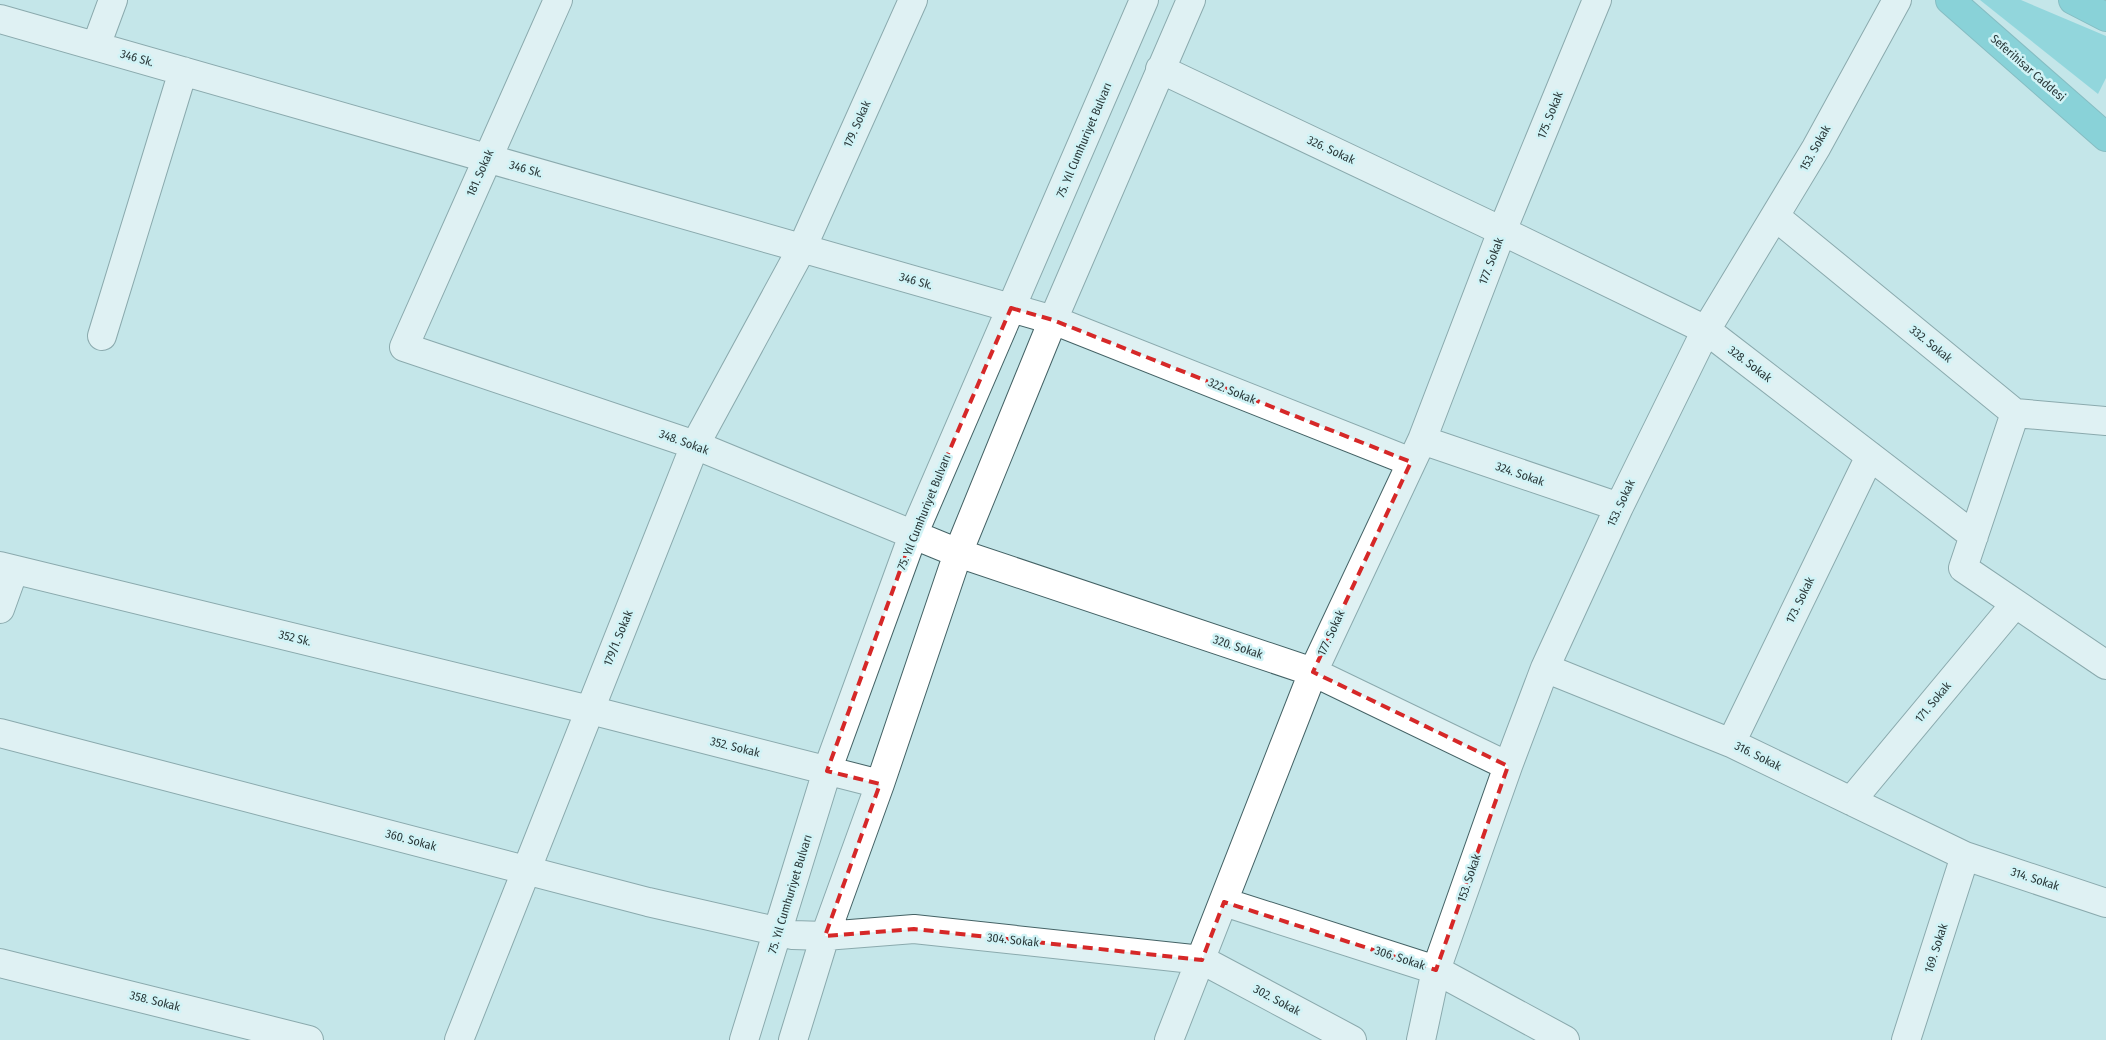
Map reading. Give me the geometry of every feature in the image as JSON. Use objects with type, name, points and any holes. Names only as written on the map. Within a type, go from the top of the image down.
[{"type":"highway","name":"Seferihisar Caddesi","points":[[1950,0],[2106,137]]},
{"type":"highway","points":[[2072,0],[2106,17]]},
{"type":"street","points":[[96,46],[113,0]]},
{"type":"street","name":"181. Sokak","points":[[404,347],[486,158],[558,0]]},
{"type":"street","name":"179. Sokak","points":[[802,248],[913,0]]},
{"type":"street","name":"75. Yıl Cumhuriyet Bulvarı","points":[[744,1040],[779,932],[827,771],[913,535],[1144,0]]},
{"type":"street","points":[[793,1040],[825,936],[880,784],[958,553],[1053,320],[1160,69],[1192,0]]},
{"type":"street","name":"175. Sokak","points":[[1502,231],[1597,0]]},
{"type":"street","name":"153. Sokak","points":[[1421,1040],[1436,970],[1508,766],[1546,668],[1619,507],[1706,330],[1816,148],[1897,0]]},
{"type":"street","name":"346 Sk.","points":[[0,19],[1053,320]]},
{"type":"street","name":"326. Sokak","points":[[1160,69],[1502,231]]},
{"type":"street","points":[[102,336],[183,71]]},
{"type":"street","name":"332. Sokak","points":[[1776,217],[2015,413]]},
{"type":"street","name":"328. Sokak","points":[[1502,231],[1706,330],[1974,536]]},
{"type":"street","name":"177. Sokak","points":[[1169,1040],[1202,960],[1313,672],[1417,451],[1502,231]]},
{"type":"street","name":"179/1. Sokak","points":[[459,1040],[695,445],[802,248]]},
{"type":"street","name":"322. Sokak","points":[[1053,320],[1417,451]]},
{"type":"street","name":"348. Sokak","points":[[404,347],[695,445],[958,553]]},
{"type":"street","points":[[2106,421],[2015,413],[1963,568],[2106,665]]},
{"type":"street","name":"324. Sokak","points":[[1417,451],[1619,507]]},
{"type":"street","name":"173. Sokak","points":[[1731,743],[1870,456]]},
{"type":"street","name":"320. Sokak","points":[[958,553],[1313,672],[1508,766]]},
{"type":"street","points":[[0,609],[7,568]]},
{"type":"street","name":"352 Sk.","points":[[7,568],[590,710]]},
{"type":"street","name":"171. Sokak","points":[[1851,801],[2015,604]]},
{"type":"street","name":"316. Sokak","points":[[1546,668],[1731,743],[1965,856]]},
{"type":"street","name":"352. Sokak","points":[[590,710],[880,784]]},
{"type":"street","name":"360. Sokak","points":[[0,734],[648,902],[792,935],[825,936]]},
{"type":"street","name":"314. Sokak","points":[[1965,856],[2106,903]]},
{"type":"street","name":"169. Sokak","points":[[1906,1040],[1965,856]]},
{"type":"street","name":"306. Sokak","points":[[1224,902],[1436,970],[1565,1040]]},
{"type":"street","name":"304. Sokak","points":[[825,936],[914,929],[1202,960]]},
{"type":"street","name":"302. Sokak","points":[[1202,960],[1352,1040]]},
{"type":"street","name":"358. Sokak","points":[[0,963],[309,1040]]},
{"type":"highlighted area","points":[[1011,308],[1053,320],[1411,462],[1313,672],[1508,766],[1436,970],[1224,902],[1202,960],[914,929],[825,936],[880,784],[827,771],[913,535]]},
{"type":"shaded area","points":[[1980,0],[2021,0],[2106,36],[2106,78],[2098,94]]}]
